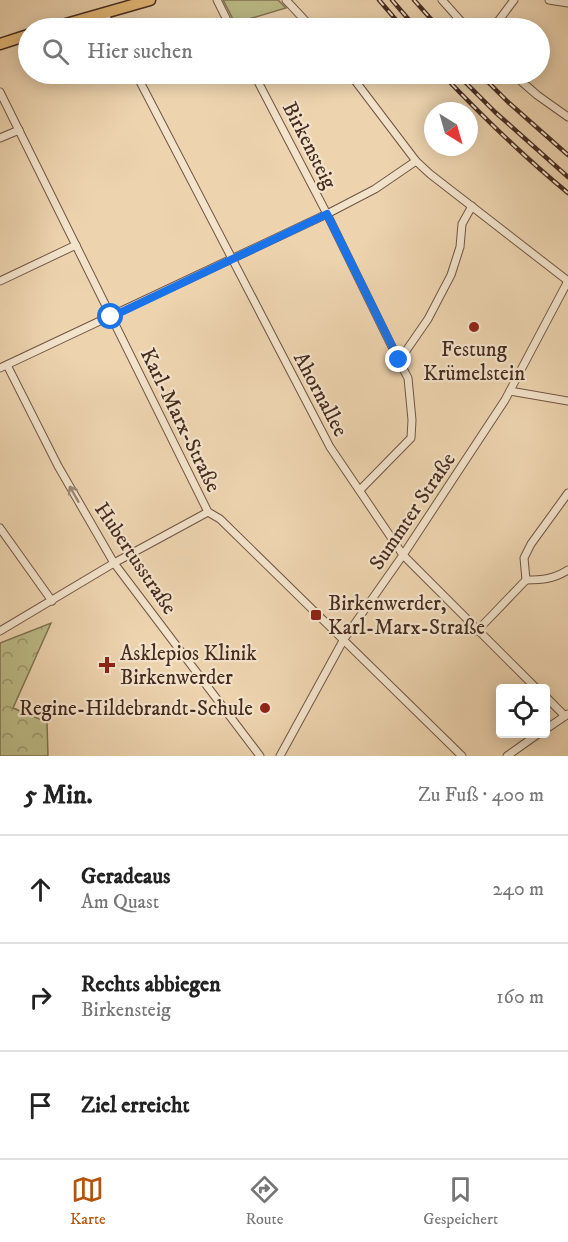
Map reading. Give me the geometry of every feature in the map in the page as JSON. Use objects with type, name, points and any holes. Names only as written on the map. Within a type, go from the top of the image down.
[{"type":"main road","points":[[89,18],[150,0]]},
{"type":"main road","points":[[0,44],[18,39]]},
{"type":"street","points":[[217,0],[226,18]]},
{"type":"street","points":[[286,0],[303,18]]},
{"type":"street","points":[[442,0],[458,18]]},
{"type":"street","points":[[500,18],[514,0]]},
{"type":"street","points":[[549,0],[568,3]]},
{"type":"street","points":[[104,14],[106,18]]},
{"type":"street","name":"Ahornallee","points":[[141,84],[330,447],[403,555],[532,684]]},
{"type":"street","name":"Birkensteig","points":[[259,84],[408,378],[412,420],[411,438],[360,490]]},
{"type":"street","points":[[358,84],[416,161],[568,281]]},
{"type":"street","points":[[524,84],[568,117]]},
{"type":"street","name":"Karl-Marx-Straße","points":[[0,92],[208,512],[228,526],[462,756]]},
{"type":"street","points":[[0,138],[19,130]]},
{"type":"street","points":[[3,367],[327,214],[375,189],[416,161]]},
{"type":"street","points":[[399,360],[428,319],[451,275],[460,247],[462,224],[472,206]]},
{"type":"street","points":[[0,280],[76,245]]},
{"type":"street","name":"Summter Straße","points":[[280,756],[344,639],[403,555],[510,391],[568,281]]},
{"type":"street","name":"Hubertusstraße","points":[[3,367],[114,563],[260,756]]},
{"type":"street","points":[[510,391],[568,401]]},
{"type":"street","points":[[526,580],[524,558],[531,544],[568,493]]},
{"type":"street","points":[[0,631],[114,563],[208,512]]},
{"type":"street","points":[[0,528],[52,601]]},
{"type":"street","points":[[477,631],[526,580],[550,579],[568,570]]},
{"type":"street","points":[[550,700],[567,715],[550,726]]},
{"type":"street","points":[[507,756],[532,738]]},
{"type":"green space","points":[[223,0],[278,0],[286,8],[252,18],[232,18]]},
{"type":"green space","points":[[51,623],[13,708],[47,722],[48,756],[0,756],[0,643]]},
{"type":"railway","points":[[379,0],[394,18]]},
{"type":"railway","points":[[392,0],[407,18]]},
{"type":"railway","points":[[414,0],[430,18]]},
{"type":"railway","points":[[452,84],[535,165],[568,193]]},
{"type":"railway","points":[[467,84],[568,177]]},
{"type":"railway","points":[[490,84],[568,155]]},
{"type":"place","name":"Festung Krümelstein","points":[[474,327]]},
{"type":"place","name":"Birkenwerder, Karl-Marx-Straße","points":[[316,615]]},
{"type":"place","name":"Asklepios Klinik Birkenwerder","points":[[107,665]]},
{"type":"place","name":"Regine-Hildebrandt-Schule","points":[[265,708]]},
{"type":"route","points":[[111,317],[327,214],[399,360]]}]
